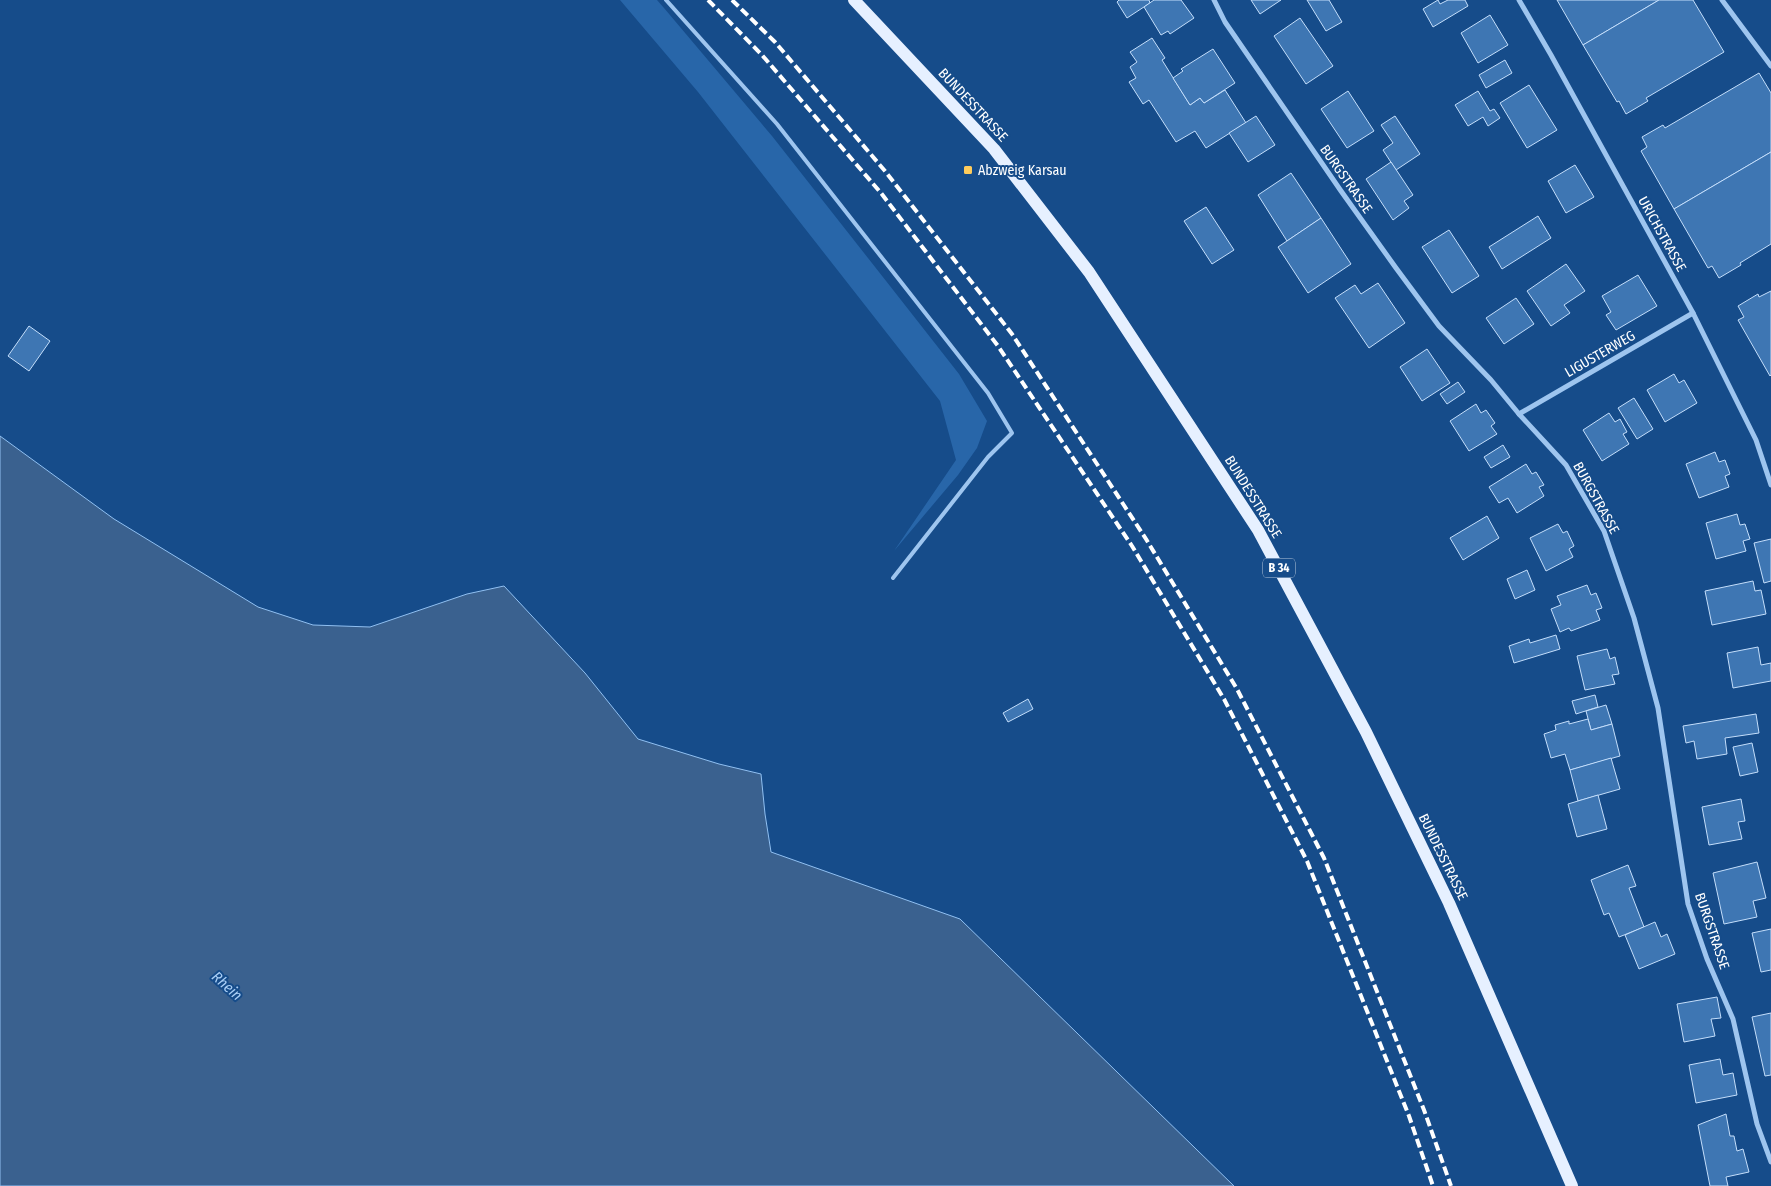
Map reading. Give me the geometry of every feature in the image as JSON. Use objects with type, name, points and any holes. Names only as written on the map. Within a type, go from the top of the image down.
[{"type":"main road","name":"BUNDESSTRASSE","points":[[854,0],[994,149],[1089,272],[1258,530],[1366,732],[1440,886],[1572,1186]]},
{"type":"street","name":"BURGSTRASSE","points":[[1214,0],[1225,22],[1341,192],[1390,260],[1440,326],[1491,380],[1566,465],[1604,530],[1631,610],[1658,708],[1688,904],[1707,959],[1733,1019],[1757,1124],[1771,1162]]},
{"type":"street","name":"URICHSTRASSE","points":[[1519,0],[1552,54],[1693,313],[1756,440],[1771,485]]},
{"type":"street","points":[[1722,0],[1771,66]]},
{"type":"street","name":"LIGUSTERWEG","points":[[1519,414],[1693,313]]},
{"type":"lane","points":[[666,0],[777,124],[988,394],[1012,432],[988,457],[893,578]]},
{"type":"shaded area","points":[[620,0],[657,0],[664,8],[772,136],[959,374],[987,421],[977,448],[958,475],[894,551],[956,460],[940,401],[698,92]]},
{"type":"water","name":"Rhein","points":[[0,436],[114,519],[258,607],[313,625],[370,627],[467,594],[504,586],[585,673],[638,739],[719,764],[761,774],[771,852],[960,919],[1234,1186],[0,1186]]},
{"type":"building","points":[[1119,0],[1149,0],[1150,3],[1127,18],[1117,2]]},
{"type":"building","points":[[1154,0],[1181,0],[1194,18],[1170,34],[1168,31],[1161,35],[1144,7]]},
{"type":"building","points":[[1251,0],[1281,0],[1260,14]]},
{"type":"building","points":[[1307,0],[1329,0],[1342,22],[1326,31]]},
{"type":"building","points":[[1438,0],[1440,4],[1448,0],[1465,0],[1468,6],[1433,27],[1423,9]]},
{"type":"building","points":[[1557,0],[1659,0],[1583,45]]},
{"type":"building","points":[[1659,0],[1693,0],[1724,52],[1646,98],[1648,101],[1626,114],[1583,45]]},
{"type":"building","points":[[1490,15],[1508,45],[1478,63],[1461,33]]},
{"type":"building","points":[[1300,18],[1333,66],[1306,84],[1274,36]]},
{"type":"building","points":[[1152,38],[1165,58],[1162,60],[1190,105],[1200,98],[1204,103],[1225,90],[1246,123],[1206,148],[1195,131],[1176,142],[1149,100],[1143,104],[1129,82],[1136,78],[1130,67],[1137,62],[1130,52]]},
{"type":"building","points":[[1213,49],[1235,83],[1204,103],[1200,98],[1190,105],[1173,78],[1183,71],[1181,69]]},
{"type":"building","points":[[1505,60],[1512,73],[1486,88],[1479,75]]},
{"type":"building","points":[[1759,73],[1771,93],[1771,152],[1674,209],[1641,151],[1647,147],[1642,137],[1663,125],[1665,128]]},
{"type":"building","points":[[1529,85],[1557,130],[1527,148],[1500,103]]},
{"type":"building","points":[[1348,91],[1374,131],[1347,148],[1321,109]]},
{"type":"building","points":[[1478,91],[1490,111],[1494,109],[1500,118],[1488,126],[1483,117],[1468,126],[1455,105]]},
{"type":"building","points":[[1256,116],[1275,145],[1248,162],[1229,133]]},
{"type":"building","points":[[1395,116],[1420,154],[1396,170],[1383,150],[1393,143],[1381,125]]},
{"type":"building","points":[[1771,152],[1771,244],[1719,278],[1712,266],[1708,268],[1674,209]]},
{"type":"building","points":[[1391,162],[1413,195],[1404,201],[1409,208],[1393,220],[1366,179]]},
{"type":"building","points":[[1575,165],[1594,197],[1566,213],[1548,181]]},
{"type":"building","points":[[1291,173],[1321,218],[1287,241],[1258,195]]},
{"type":"building","points":[[1206,207],[1234,250],[1212,264],[1184,221]]},
{"type":"building","points":[[1538,216],[1551,238],[1502,269],[1489,247]]},
{"type":"building","points":[[1321,218],[1351,264],[1308,293],[1278,247]]},
{"type":"building","points":[[1449,230],[1479,276],[1452,293],[1422,247]]},
{"type":"building","points":[[1566,264],[1585,291],[1564,305],[1570,313],[1551,326],[1527,291]]},
{"type":"building","points":[[1638,275],[1657,306],[1616,330],[1606,315],[1611,312],[1602,296]]},
{"type":"building","points":[[1378,283],[1405,323],[1369,348],[1335,298],[1355,285],[1361,294]]},
{"type":"building","points":[[1771,291],[1770,376],[1738,320],[1744,317],[1738,306],[1758,294],[1759,297]]},
{"type":"building","points":[[1516,298],[1534,324],[1504,344],[1486,318]]},
{"type":"building","points":[[29,326],[50,341],[29,371],[8,356]]},
{"type":"building","points":[[1427,349],[1450,383],[1422,401],[1400,367]]},
{"type":"building","points":[[1674,374],[1679,383],[1684,380],[1697,403],[1665,422],[1647,390]]},
{"type":"building","points":[[1458,382],[1465,392],[1447,404],[1440,394]]},
{"type":"building","points":[[1634,398],[1653,429],[1637,439],[1618,408]]},
{"type":"building","points":[[1476,404],[1481,413],[1486,410],[1495,423],[1491,426],[1497,434],[1469,451],[1450,421]]},
{"type":"building","points":[[1609,413],[1615,422],[1620,419],[1627,432],[1623,434],[1629,444],[1602,461],[1583,430]]},
{"type":"building","points":[[1503,445],[1510,457],[1491,468],[1484,457]]},
{"type":"building","points":[[1715,452],[1719,462],[1725,460],[1730,474],[1725,476],[1729,487],[1699,498],[1686,464]]},
{"type":"building","points":[[1526,464],[1532,474],[1536,472],[1544,485],[1539,487],[1544,496],[1517,513],[1508,498],[1499,503],[1489,487]]},
{"type":"building","points":[[1737,514],[1740,525],[1745,524],[1750,539],[1743,541],[1746,551],[1716,559],[1706,523]]},
{"type":"building","points":[[1487,516],[1499,538],[1463,560],[1450,538]]},
{"type":"building","points":[[1558,524],[1563,533],[1567,531],[1574,546],[1569,549],[1573,557],[1546,571],[1530,538]]},
{"type":"building","points":[[1771,539],[1771,581],[1764,583],[1754,543]]},
{"type":"building","points":[[1527,570],[1535,590],[1515,599],[1507,579]]},
{"type":"building","points":[[1753,581],[1755,591],[1761,590],[1766,614],[1712,625],[1705,591]]},
{"type":"building","points":[[1587,585],[1591,595],[1596,593],[1602,608],[1596,610],[1600,620],[1571,631],[1569,628],[1560,632],[1551,609],[1561,605],[1557,596]]},
{"type":"building","points":[[1556,635],[1560,649],[1514,663],[1509,646],[1529,639],[1530,643]]},
{"type":"building","points":[[1758,647],[1761,665],[1771,663],[1771,681],[1733,688],[1727,653]]},
{"type":"building","points":[[1607,649],[1610,659],[1615,657],[1619,674],[1612,675],[1615,684],[1585,690],[1577,656]]},
{"type":"building","points":[[1595,695],[1598,707],[1576,714],[1572,701]]},
{"type":"building","points":[[1028,699],[1033,709],[1008,722],[1003,713]]},
{"type":"building","points":[[1606,705],[1612,724],[1591,730],[1586,711]]},
{"type":"building","points":[[1756,714],[1759,733],[1725,738],[1727,754],[1697,759],[1694,741],[1686,743],[1683,726]]},
{"type":"building","points":[[1588,719],[1591,730],[1612,724],[1620,756],[1570,770],[1565,754],[1551,758],[1544,734],[1556,730],[1555,725],[1569,721],[1569,724]]},
{"type":"building","points":[[1752,743],[1758,772],[1740,776],[1733,747]]},
{"type":"building","points":[[1611,758],[1620,789],[1578,801],[1570,770]]},
{"type":"building","points":[[1598,795],[1607,829],[1577,837],[1568,804]]},
{"type":"building","points":[[1741,799],[1745,821],[1738,822],[1742,839],[1709,845],[1702,807]]},
{"type":"building","points":[[1757,862],[1766,898],[1753,901],[1757,917],[1724,924],[1713,873]]},
{"type":"building","points":[[1628,865],[1636,886],[1629,888],[1644,927],[1619,937],[1609,913],[1604,915],[1591,880]]},
{"type":"building","points":[[1655,922],[1661,937],[1667,934],[1675,954],[1639,969],[1625,935]]},
{"type":"building","points":[[1771,929],[1771,970],[1761,972],[1752,933]]},
{"type":"building","points":[[1717,997],[1721,1018],[1711,1019],[1715,1036],[1684,1042],[1677,1004]]},
{"type":"building","points":[[1771,1013],[1771,1075],[1765,1076],[1752,1017]]},
{"type":"building","points":[[1720,1059],[1723,1075],[1733,1073],[1737,1095],[1696,1103],[1689,1065]]},
{"type":"building","points":[[1726,1114],[1730,1136],[1734,1136],[1737,1151],[1743,1149],[1749,1172],[1726,1177],[1728,1186],[1710,1186],[1698,1125]]},
{"type":"railway","points":[[708,0],[762,55],[881,193],[998,346],[1132,546],[1224,699],[1307,861],[1409,1116],[1433,1186]]},
{"type":"railway","points":[[732,0],[775,42],[885,171],[1012,334],[1146,539],[1237,689],[1324,858],[1424,1110],[1451,1186]]},
{"type":"place","name":"Abzweig Karsau","points":[[968,170]]}]
